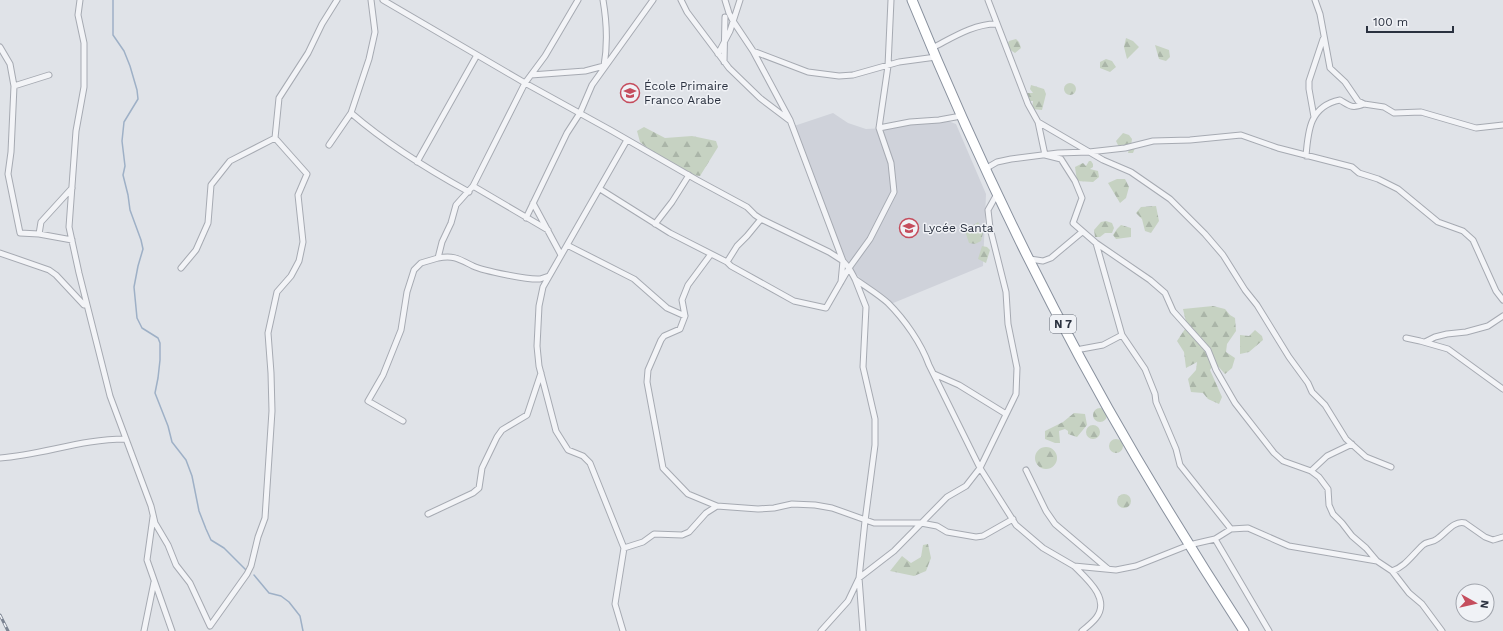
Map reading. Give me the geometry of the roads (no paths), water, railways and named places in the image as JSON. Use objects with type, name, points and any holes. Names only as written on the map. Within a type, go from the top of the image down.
[{"type":"highway","name":"N 7","points":[[912,0],[985,169],[1076,350],[1136,456],[1189,545],[1244,631]]},
{"type":"street","points":[[80,0],[78,15],[84,43],[84,87],[76,130],[69,227],[110,396],[153,513],[155,523],[168,545],[176,565],[190,584],[209,629]]},
{"type":"street","points":[[209,629],[247,574],[251,566],[258,537],[265,518],[272,411],[268,333],[277,292],[291,276],[299,261],[303,242],[298,195],[307,174],[275,138],[279,98],[308,53],[322,24],[337,0]]},
{"type":"street","points":[[329,144],[351,113],[370,60],[375,32],[371,0]]},
{"type":"street","points":[[383,0],[525,83],[747,207],[761,219],[828,252],[843,261],[849,268],[866,307],[863,367],[875,419],[875,445],[859,578],[863,631]]},
{"type":"street","points":[[438,258],[442,242],[451,224],[456,205],[473,186],[525,83],[545,56],[578,0]]},
{"type":"street","points":[[603,0],[608,46],[604,66]]},
{"type":"street","points":[[526,218],[567,133],[580,113],[592,85],[604,66],[653,0]]},
{"type":"street","points":[[681,0],[687,12],[724,62],[760,98],[790,120]]},
{"type":"street","points":[[725,0],[733,21],[753,51],[790,120],[843,261],[842,283]]},
{"type":"street","points":[[718,54],[733,21],[740,0]]},
{"type":"street","points":[[600,189],[670,233],[727,262],[731,266],[794,301],[826,308],[842,283],[849,268],[870,239],[894,192],[891,163],[878,128],[888,66],[891,0]]},
{"type":"street","points":[[988,0],[1028,104],[1038,122],[1044,155]]},
{"type":"street","points":[[1314,0],[1320,14],[1330,68],[1345,82],[1358,101],[1364,104],[1384,107],[1394,113],[1421,112],[1476,128],[1503,125]]},
{"type":"street","points":[[724,62],[725,17]]},
{"type":"street","points":[[753,51],[808,72],[839,76],[853,76],[934,52],[965,32],[986,24],[996,24]]},
{"type":"street","points":[[1314,117],[1309,81],[1324,37]]},
{"type":"street","points":[[0,47],[10,64],[14,86],[11,152],[8,174],[20,233],[39,234],[72,240]]},
{"type":"street","points":[[417,162],[477,55]]},
{"type":"street","points":[[531,75],[585,71],[604,66]]},
{"type":"street","points":[[14,86],[49,75]]},
{"type":"street","points":[[1306,156],[1307,137],[1314,117],[1320,108],[1334,101],[1340,100],[1351,107],[1356,108],[1364,104]]},
{"type":"street","points":[[351,113],[388,143],[437,175],[469,192]]},
{"type":"street","points":[[878,128],[910,122],[939,120],[961,116]]},
{"type":"street","points":[[1038,122],[1103,160],[1131,172],[1170,199],[1206,234],[1223,255],[1245,290],[1258,305],[1289,357],[1308,383],[1312,392],[1325,405],[1346,439],[1366,457],[1391,467]]},
{"type":"street","points":[[985,169],[997,162],[1011,159],[1125,148],[1153,141],[1190,140],[1241,135],[1278,148],[1352,167],[1359,173],[1378,179],[1398,189],[1438,222],[1462,231],[1473,240],[1496,291],[1503,300]]},
{"type":"street","points":[[181,268],[196,250],[208,222],[211,185],[230,161],[275,138]]},
{"type":"street","points":[[624,631],[615,604],[624,548],[590,463],[583,456],[568,450],[556,432],[541,373],[537,346],[539,306],[543,287],[627,140]]},
{"type":"street","points":[[1044,155],[1061,159],[1075,181],[1082,198],[1073,223],[1096,243],[1150,280],[1164,294],[1173,311],[1208,350],[1216,370],[1235,403],[1274,453],[1283,461],[1311,471],[1319,477],[1328,489],[1329,505],[1333,514],[1377,561],[1392,571],[1408,593],[1422,604],[1442,631]]},
{"type":"street","points":[[655,224],[672,202],[689,175]]},
{"type":"street","points":[[473,186],[548,230]]},
{"type":"street","points":[[39,234],[41,222],[72,188]]},
{"type":"street","points":[[821,631],[848,601],[859,578],[894,551],[948,497],[966,486],[980,468],[1016,394],[1017,368],[1008,324],[1006,292],[990,228],[988,210],[997,194]]},
{"type":"street","points":[[533,203],[561,255]]},
{"type":"street","points":[[727,262],[737,246],[761,219]]},
{"type":"street","points":[[1030,260],[1043,261],[1051,258],[1082,232]]},
{"type":"street","points":[[1096,243],[1122,335],[1145,369],[1156,394],[1156,402],[1176,449],[1180,465],[1231,529]]},
{"type":"street","points":[[567,245],[634,279],[667,308],[685,316]]},
{"type":"street","points":[[0,253],[49,270],[56,275],[84,305],[87,306]]},
{"type":"street","points":[[711,254],[688,285],[682,300],[685,316],[680,329],[664,336],[648,370],[647,382],[663,468],[688,494],[717,506],[758,509],[774,508],[792,504],[815,505],[832,508],[874,523],[921,523],[936,526],[947,532],[976,537],[983,536],[1013,519]]},
{"type":"street","points":[[403,421],[368,401],[383,376],[401,330],[407,292],[414,270],[421,262],[447,256],[463,260],[474,266],[525,278],[541,279],[549,276]]},
{"type":"street","points":[[855,279],[888,303],[901,318],[923,349],[980,468],[1016,525],[1043,548],[1074,566],[1092,584],[1101,602],[1100,610],[1096,618],[1082,631]]},
{"type":"street","points":[[1425,342],[1435,337],[1466,332],[1488,326],[1503,316]]},
{"type":"street","points":[[1076,350],[1103,345],[1122,335]]},
{"type":"street","points":[[1406,338],[1448,349],[1503,389]]},
{"type":"street","points":[[428,514],[473,493],[479,488],[482,468],[497,436],[502,430],[528,414],[541,373]]},
{"type":"street","points":[[934,374],[959,386],[1006,414]]},
{"type":"street","points":[[0,458],[18,457],[84,442],[125,439]]},
{"type":"street","points":[[1311,471],[1327,456],[1352,444]]},
{"type":"street","points":[[1026,470],[1046,511],[1055,524],[1109,569]]},
{"type":"street","points":[[624,548],[643,542],[654,534],[682,535],[689,532],[706,513],[717,506]]},
{"type":"street","points":[[153,513],[147,560],[172,631]]},
{"type":"street","points":[[1392,571],[1400,569],[1424,544],[1436,540],[1455,524],[1462,522],[1465,523],[1485,538],[1493,540],[1503,537]]},
{"type":"street","points":[[1074,566],[1116,570],[1136,566],[1189,545],[1215,539],[1231,529],[1248,528],[1289,546],[1377,561]]},
{"type":"street","points":[[1215,539],[1269,631]]},
{"type":"street","points":[[144,631],[154,581]]},
{"type":"waterway","points":[[113,0],[113,35],[124,51],[130,66],[138,99],[124,122],[122,141],[125,166],[123,175],[130,210],[143,249],[134,287],[137,318],[142,328],[158,338],[160,343],[160,360],[155,393],[168,426],[172,442],[186,460],[192,476],[199,511],[206,529],[211,540],[224,548],[246,570]]},
{"type":"waterway","points":[[254,575],[269,593],[281,596],[289,602],[300,616],[303,631]]},
{"type":"railway","points":[[0,615],[8,631]]},
{"type":"place","name":"École Primaire Franco Arabe","points":[[630,93]]},
{"type":"place","name":"Lycée Santa","points":[[909,228]]}]
